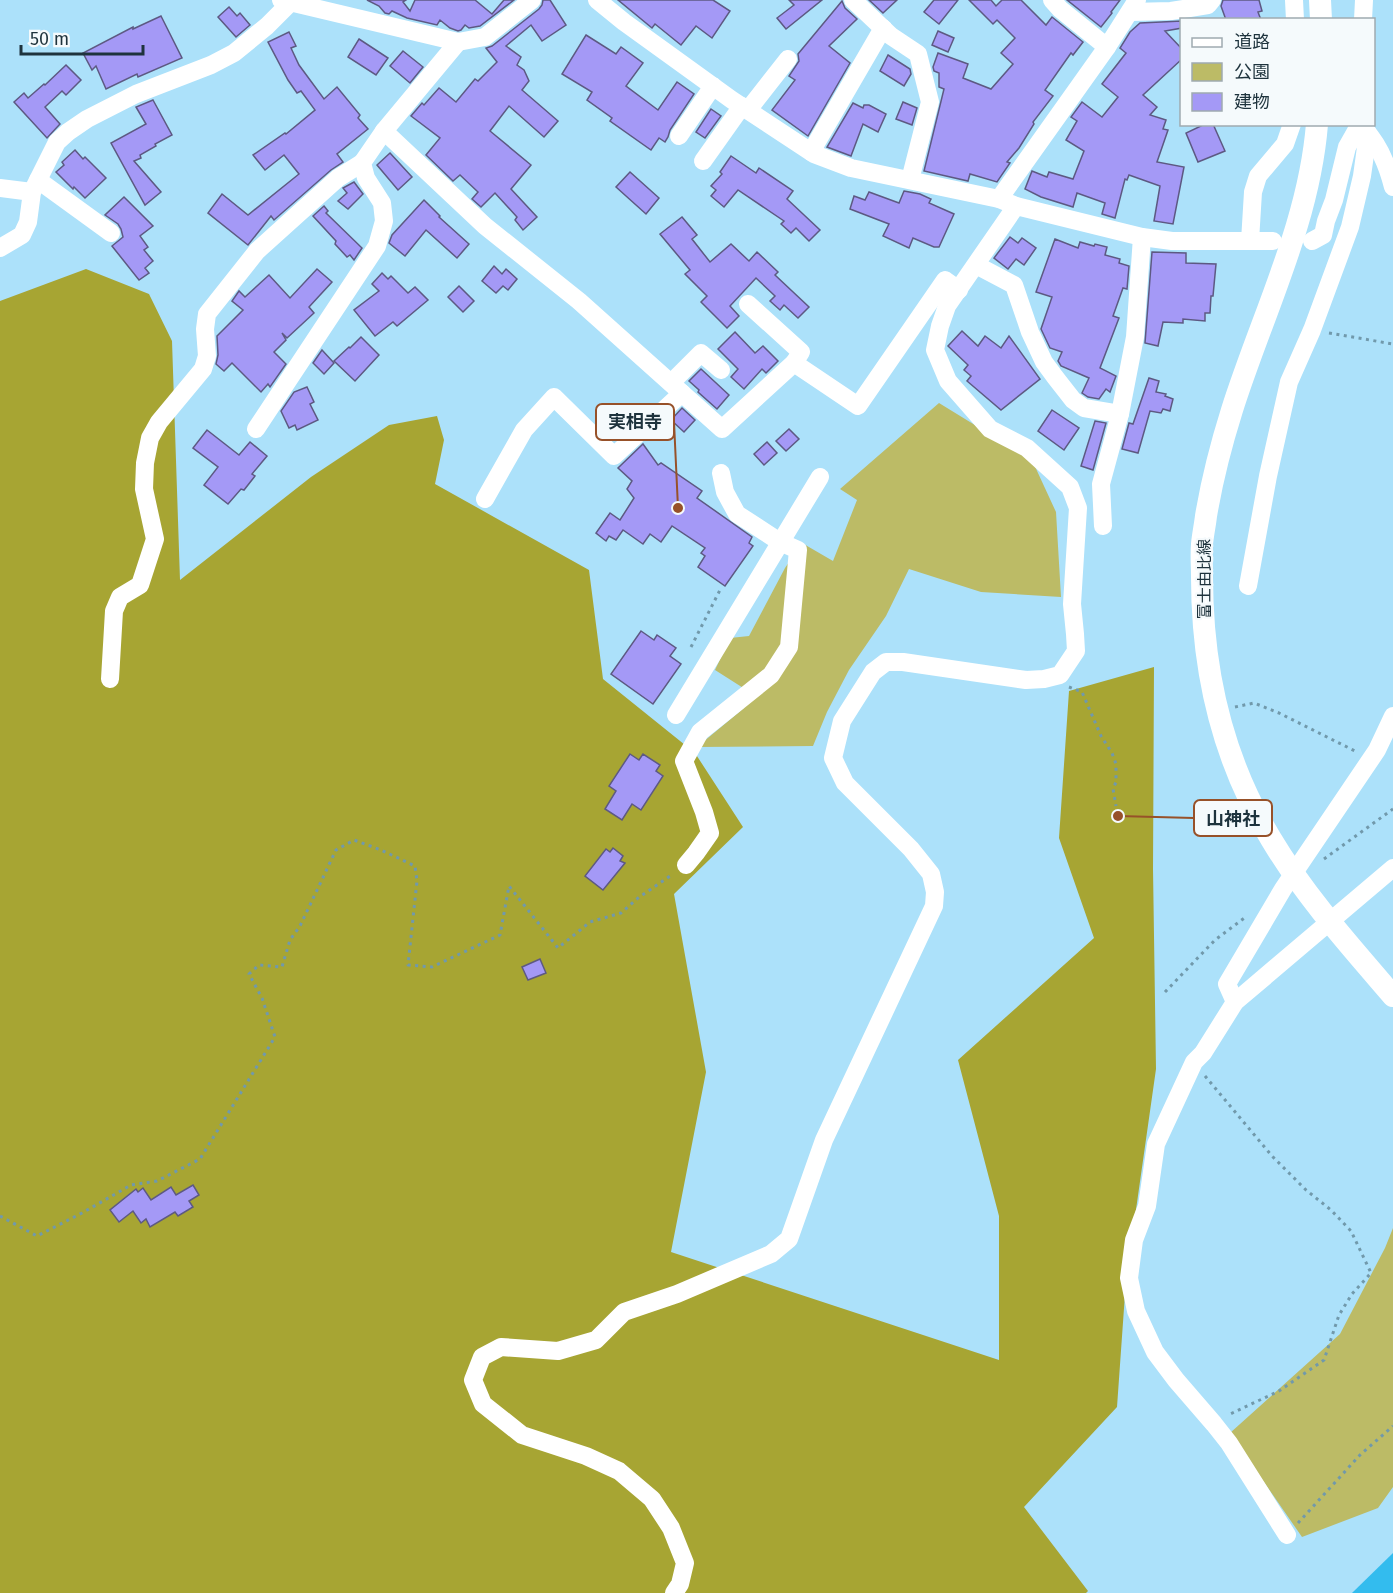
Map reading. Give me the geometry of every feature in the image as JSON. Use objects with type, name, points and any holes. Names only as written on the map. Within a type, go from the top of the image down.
[{"type":"main road","points":[[1320,0],[1321,18]]},
{"type":"main road","name":"富士由比線","points":[[1317,126],[1316,146],[1300,217],[1233,409],[1212,482],[1202,543],[1202,607],[1209,672],[1222,732],[1242,786],[1270,839],[1302,887],[1393,996]]},
{"type":"street","points":[[0,248],[22,235],[28,222],[35,186],[57,142],[68,132],[87,119],[136,94],[211,66],[234,53],[267,26],[288,1],[458,42],[485,37],[532,0]]},
{"type":"street","points":[[597,0],[713,86],[811,152],[851,168],[999,199],[1016,206],[1142,237],[1172,241],[1273,241]]},
{"type":"street","points":[[853,0],[891,36],[918,54],[930,102],[910,180]]},
{"type":"street","points":[[1052,0],[1107,47]]},
{"type":"street","points":[[999,199],[1134,6],[1171,11],[1208,5],[1212,0]]},
{"type":"street","points":[[1294,0],[1295,18]]},
{"type":"street","points":[[1363,18],[1364,0]]},
{"type":"street","points":[[811,152],[883,28]]},
{"type":"street","points":[[110,679],[114,610],[120,597],[140,585],[155,539],[144,489],[145,463],[150,438],[159,422],[203,369],[207,356],[205,329],[207,314],[257,250],[338,178],[362,163],[384,131],[458,42]]},
{"type":"street","points":[[703,161],[788,58]]},
{"type":"street","points":[[679,136],[713,86]]},
{"type":"street","points":[[1250,241],[1253,192],[1258,176],[1285,144],[1291,126]]},
{"type":"street","points":[[1312,241],[1323,235],[1347,147],[1359,126]]},
{"type":"street","points":[[1362,126],[1389,172],[1393,187]]},
{"type":"street","points":[[384,131],[485,226],[579,301],[723,429],[794,363],[801,352],[748,304]]},
{"type":"street","points":[[1248,586],[1268,476],[1289,382],[1312,330],[1350,227],[1362,176],[1368,133]]},
{"type":"street","points":[[256,429],[377,246],[384,221],[382,203],[366,178],[362,163]]},
{"type":"street","points":[[0,188],[35,186],[111,232]]},
{"type":"street","points":[[674,1593],[680,1584],[685,1563],[671,1528],[652,1499],[619,1471],[586,1456],[522,1435],[483,1404],[473,1380],[482,1357],[501,1347],[558,1351],[596,1340],[624,1312],[677,1294],[771,1254],[789,1239],[824,1140],[934,906],[935,892],[931,874],[911,849],[845,783],[833,758],[842,721],[873,672],[886,662],[903,662],[1026,680],[1044,680],[1060,675],[1076,651],[1072,604],[1078,508],[1070,487],[1027,448],[990,429],[948,381],[935,350],[947,306],[1016,206]]},
{"type":"street","points":[[1102,526],[1101,484],[1120,414],[1135,337],[1142,237]]},
{"type":"street","points":[[976,265],[1014,285],[1030,332],[1044,362],[1074,400],[1084,408],[1120,414]]},
{"type":"street","points":[[794,363],[858,406],[945,280],[959,290]]},
{"type":"street","points":[[485,499],[524,430],[554,397],[615,456],[677,388],[701,353],[721,370]]},
{"type":"street","points":[[686,865],[710,833],[684,761],[700,732],[771,675],[789,647],[798,550],[780,543],[737,514],[725,492],[721,473]]},
{"type":"street","points":[[676,715],[820,477]]},
{"type":"street","points":[[1235,1002],[1227,984],[1283,889],[1377,750],[1393,716]]},
{"type":"street","points":[[1287,1535],[1229,1443],[1155,1352],[1136,1311],[1129,1278],[1134,1240],[1147,1206],[1156,1144],[1194,1062],[1203,1053],[1235,1002],[1393,868]]},
{"type":"path","points":[[1312,330],[1393,344]]},
{"type":"path","points":[[691,647],[721,588]]},
{"type":"path","points":[[1064,686],[1082,692],[1101,736],[1112,753],[1116,764],[1116,782],[1113,789],[1116,806]]},
{"type":"path","points":[[1230,707],[1254,703],[1371,759]]},
{"type":"path","points":[[0,1216],[37,1236],[131,1185],[157,1181],[200,1159],[275,1037],[262,998],[249,974],[259,964],[282,967],[290,940],[300,927],[336,850],[354,840],[381,849],[415,866],[417,881],[408,965],[432,967],[500,935],[510,886],[558,948],[590,922],[621,914],[638,898],[686,865]]},
{"type":"path","points":[[1194,1062],[1272,1156],[1351,1231],[1371,1273],[1352,1294],[1339,1315],[1324,1360],[1279,1391],[1234,1411],[1214,1424]]},
{"type":"path","points":[[1287,1535],[1360,1455],[1393,1426]]},
{"type":"green space","points":[[939,403],[1032,460],[1056,512],[1061,597],[981,592],[909,569],[886,616],[849,670],[827,712],[813,746],[697,747],[744,708],[748,691],[715,670],[730,638],[749,636],[785,568],[802,543],[833,561],[857,500],[840,489]]},
{"type":"green space","points":[[1393,1228],[1393,1487],[1378,1508],[1302,1537],[1230,1433],[1340,1334]]},
{"type":"shaded area","points":[[86,269],[149,294],[172,341],[180,580],[311,477],[389,425],[437,416],[444,440],[435,484],[589,570],[603,679],[695,753],[743,827],[674,894],[706,1072],[671,1252],[999,1360],[999,1216],[958,1060],[1094,938],[1059,838],[1069,691],[1154,667],[1153,869],[1156,1069],[1126,1280],[1117,1407],[1024,1507],[1088,1591],[1086,1593],[0,1593],[0,301]]},
{"type":"water","points":[[1393,1553],[1393,1593],[1352,1593]]},
{"type":"building","points":[[367,0],[406,0],[403,2],[410,11],[415,0],[475,0],[492,14],[504,0],[514,0],[480,26],[469,28],[465,25],[458,31],[440,20],[437,25],[407,18],[392,11],[389,14],[385,13],[379,6]]},
{"type":"building","points":[[543,0],[550,0],[566,25],[542,41],[531,25],[506,46],[521,57],[517,65],[524,70],[529,81],[522,90],[558,121],[544,137],[509,106],[490,131],[531,165],[511,189],[537,217],[523,230],[515,220],[517,217],[495,193],[481,207],[472,199],[478,192],[460,175],[453,181],[426,155],[440,138],[411,116],[439,88],[456,102],[475,79],[478,81],[497,62],[486,48],[492,46],[539,9]]},
{"type":"building","points":[[618,0],[713,0],[730,11],[712,38],[696,26],[681,45],[655,24],[652,28]]},
{"type":"building","points":[[789,0],[822,0],[786,29],[777,18],[794,5]]},
{"type":"building","points":[[869,0],[897,0],[883,13]]},
{"type":"building","points":[[934,0],[958,0],[939,24],[924,12]]},
{"type":"building","points":[[969,0],[991,0],[996,6],[1002,0],[1021,0],[1046,25],[1052,17],[1083,42],[1073,55],[1071,53],[1045,90],[1053,96],[1033,122],[1034,124],[1007,162],[1010,163],[997,182],[970,174],[968,181],[924,171],[944,89],[939,87],[939,73],[934,71],[933,67],[938,53],[968,64],[963,78],[991,89],[1013,64],[1001,53],[1015,38],[997,20],[993,24]]},
{"type":"building","points":[[1067,0],[1120,0],[1101,27]]},
{"type":"building","points":[[1223,0],[1259,0],[1262,11],[1258,12],[1260,18],[1225,18],[1221,6]]},
{"type":"building","points":[[842,1],[845,8],[857,19],[829,46],[850,63],[808,136],[772,110],[795,80],[789,76],[799,61],[798,54]]},
{"type":"building","points":[[229,7],[237,16],[240,13],[250,25],[236,37],[218,17]]},
{"type":"building","points":[[161,16],[182,58],[138,77],[137,74],[106,89],[96,66],[92,70],[83,53],[133,27],[133,29]]},
{"type":"building","points":[[1180,21],[1180,28],[1165,31],[1180,47],[1180,61],[1143,95],[1157,107],[1150,115],[1166,120],[1163,129],[1168,130],[1157,162],[1184,167],[1173,224],[1154,221],[1160,186],[1129,175],[1127,180],[1125,179],[1115,218],[1102,214],[1105,203],[1077,193],[1073,207],[1041,197],[1025,189],[1032,171],[1047,177],[1049,172],[1073,179],[1084,151],[1066,140],[1077,121],[1071,117],[1082,102],[1102,117],[1118,97],[1102,84],[1126,53],[1120,48],[1130,32],[1140,23]]},
{"type":"building","points":[[938,31],[954,38],[948,52],[932,45]]},
{"type":"building","points":[[289,32],[296,46],[291,48],[299,65],[324,99],[337,87],[360,115],[358,118],[368,129],[337,154],[343,162],[274,220],[271,216],[248,245],[208,213],[222,194],[248,215],[299,174],[284,155],[265,170],[253,155],[286,134],[315,110],[301,91],[297,93],[288,80],[268,42]]},
{"type":"building","points":[[586,35],[616,54],[621,47],[643,63],[626,86],[658,110],[677,82],[694,94],[670,130],[665,142],[659,138],[651,150],[610,121],[612,118],[587,100],[592,92],[562,74]]},
{"type":"building","points":[[359,39],[388,58],[376,75],[348,57]]},
{"type":"building","points":[[403,51],[423,67],[410,83],[390,66]]},
{"type":"building","points":[[888,55],[910,69],[911,74],[904,86],[880,71]]},
{"type":"building","points":[[66,65],[81,80],[66,95],[62,91],[45,107],[60,124],[47,138],[14,102],[24,93],[28,98]]},
{"type":"building","points":[[153,100],[172,135],[155,144],[156,146],[134,161],[161,192],[145,205],[111,143],[146,124],[136,107]]},
{"type":"building","points":[[903,102],[917,108],[912,125],[896,119]]},
{"type":"building","points":[[853,103],[863,108],[864,105],[869,105],[886,114],[878,132],[863,124],[851,156],[827,147]]},
{"type":"building","points":[[711,109],[721,116],[705,138],[696,132]]},
{"type":"building","points":[[1201,126],[1214,126],[1225,151],[1198,162],[1186,133]]},
{"type":"building","points":[[75,150],[106,178],[85,198],[56,172],[64,165],[62,162]]},
{"type":"building","points":[[390,153],[412,177],[398,190],[377,165]]},
{"type":"building","points":[[731,156],[756,173],[759,168],[793,191],[787,199],[820,230],[809,241],[796,228],[791,233],[781,224],[784,221],[738,190],[724,207],[711,196],[716,190],[711,186],[722,174],[720,172]]},
{"type":"building","points":[[630,172],[659,198],[646,214],[616,187]]},
{"type":"building","points":[[354,182],[363,194],[348,209],[338,201],[347,193],[343,188]]},
{"type":"building","points":[[904,191],[931,199],[929,203],[954,214],[939,247],[913,238],[909,248],[883,236],[889,224],[850,209],[854,196],[865,200],[869,192],[899,203]]},
{"type":"building","points":[[124,197],[153,226],[140,236],[148,247],[144,250],[153,261],[145,268],[149,273],[139,280],[112,246],[123,237],[118,224],[105,215]]},
{"type":"building","points":[[424,200],[469,244],[457,258],[426,230],[405,256],[389,243],[392,235]]},
{"type":"building","points":[[324,206],[328,211],[326,213],[362,248],[354,260],[350,255],[347,257],[313,216]]},
{"type":"building","points":[[682,217],[697,235],[692,239],[710,262],[731,244],[749,261],[757,252],[778,272],[775,275],[809,307],[798,318],[784,305],[780,310],[770,301],[775,296],[756,278],[730,306],[739,316],[727,328],[701,302],[707,296],[685,274],[690,270],[660,234]]},
{"type":"building","points":[[1010,237],[1018,243],[1022,238],[1036,248],[1024,265],[1016,259],[1008,269],[994,258]]},
{"type":"building","points":[[1055,239],[1078,248],[1080,242],[1107,247],[1105,255],[1120,259],[1119,263],[1129,266],[1127,289],[1123,288],[1113,316],[1119,318],[1100,368],[1116,376],[1110,392],[1106,389],[1099,399],[1082,393],[1089,378],[1061,366],[1058,361],[1062,352],[1050,348],[1041,329],[1052,297],[1036,292]]},
{"type":"building","points":[[1152,252],[1186,253],[1186,263],[1216,264],[1210,313],[1205,313],[1205,321],[1183,319],[1183,323],[1163,322],[1158,346],[1145,343]]},
{"type":"building","points":[[494,266],[502,274],[506,269],[517,279],[508,290],[503,286],[496,293],[482,281]]},
{"type":"building","points":[[317,269],[332,282],[309,307],[314,313],[287,338],[282,333],[286,340],[274,352],[286,364],[270,387],[268,384],[261,392],[232,363],[224,371],[216,364],[217,336],[243,310],[232,301],[239,291],[245,297],[269,275],[290,298]]},
{"type":"building","points":[[382,273],[388,279],[391,276],[408,293],[415,287],[428,300],[397,326],[393,322],[375,336],[354,310],[379,291],[372,284]]},
{"type":"building","points":[[459,286],[474,301],[463,312],[448,297]]},
{"type":"building","points":[[962,331],[978,346],[985,336],[1001,348],[1009,336],[1040,379],[1001,410],[967,381],[971,376],[964,370],[968,365],[948,346]]},
{"type":"building","points":[[735,332],[755,353],[763,346],[778,361],[766,373],[762,369],[744,389],[731,377],[738,369],[718,349]]},
{"type":"building","points":[[361,337],[379,355],[355,381],[334,361]]},
{"type":"building","points":[[322,350],[334,363],[324,374],[313,363]]},
{"type":"building","points":[[701,369],[729,395],[717,409],[689,381]]},
{"type":"building","points":[[1149,378],[1159,381],[1156,392],[1166,394],[1165,396],[1173,399],[1170,411],[1163,409],[1161,413],[1150,411],[1138,453],[1122,449],[1129,423],[1133,424]]},
{"type":"building","points":[[307,387],[314,402],[310,404],[318,420],[297,430],[295,425],[289,428],[281,411],[294,392]]},
{"type":"building","points":[[682,408],[695,420],[684,432],[671,420]]},
{"type":"building","points":[[1052,410],[1079,428],[1064,450],[1038,431]]},
{"type":"building","points":[[1095,421],[1106,423],[1093,470],[1081,466]]},
{"type":"building","points":[[789,429],[799,439],[786,451],[776,441]]},
{"type":"building","points":[[207,430],[239,455],[250,442],[267,456],[252,474],[255,476],[244,490],[241,489],[228,504],[204,485],[218,467],[193,448]]},
{"type":"building","points":[[767,442],[777,453],[764,465],[754,454]]},
{"type":"building","points":[[643,444],[658,465],[661,463],[702,491],[697,498],[752,537],[749,543],[753,546],[725,586],[698,567],[705,556],[701,553],[705,548],[672,526],[661,542],[650,534],[643,544],[623,530],[616,540],[609,536],[606,541],[596,533],[610,513],[620,520],[634,498],[627,489],[632,481],[618,468]]},
{"type":"building","points":[[641,631],[654,640],[657,635],[676,648],[670,656],[681,664],[653,704],[611,674]]},
{"type":"building","points":[[630,754],[639,760],[643,754],[660,765],[656,771],[663,776],[641,810],[632,804],[622,820],[605,809],[616,791],[609,786]]},
{"type":"building","points":[[613,848],[623,856],[620,861],[625,863],[603,890],[585,876],[606,849],[610,852]]},
{"type":"building","points":[[540,959],[546,973],[528,980],[522,967]]},
{"type":"building","points":[[193,1185],[199,1195],[189,1201],[193,1207],[178,1216],[175,1212],[150,1227],[146,1219],[141,1223],[133,1211],[119,1222],[110,1210],[136,1189],[138,1192],[143,1188],[151,1200],[171,1187],[176,1195]]},
{"type":"place","name":"実相寺","points":[[678,508]]},
{"type":"place","name":"山神社","points":[[1118,816]]}]
